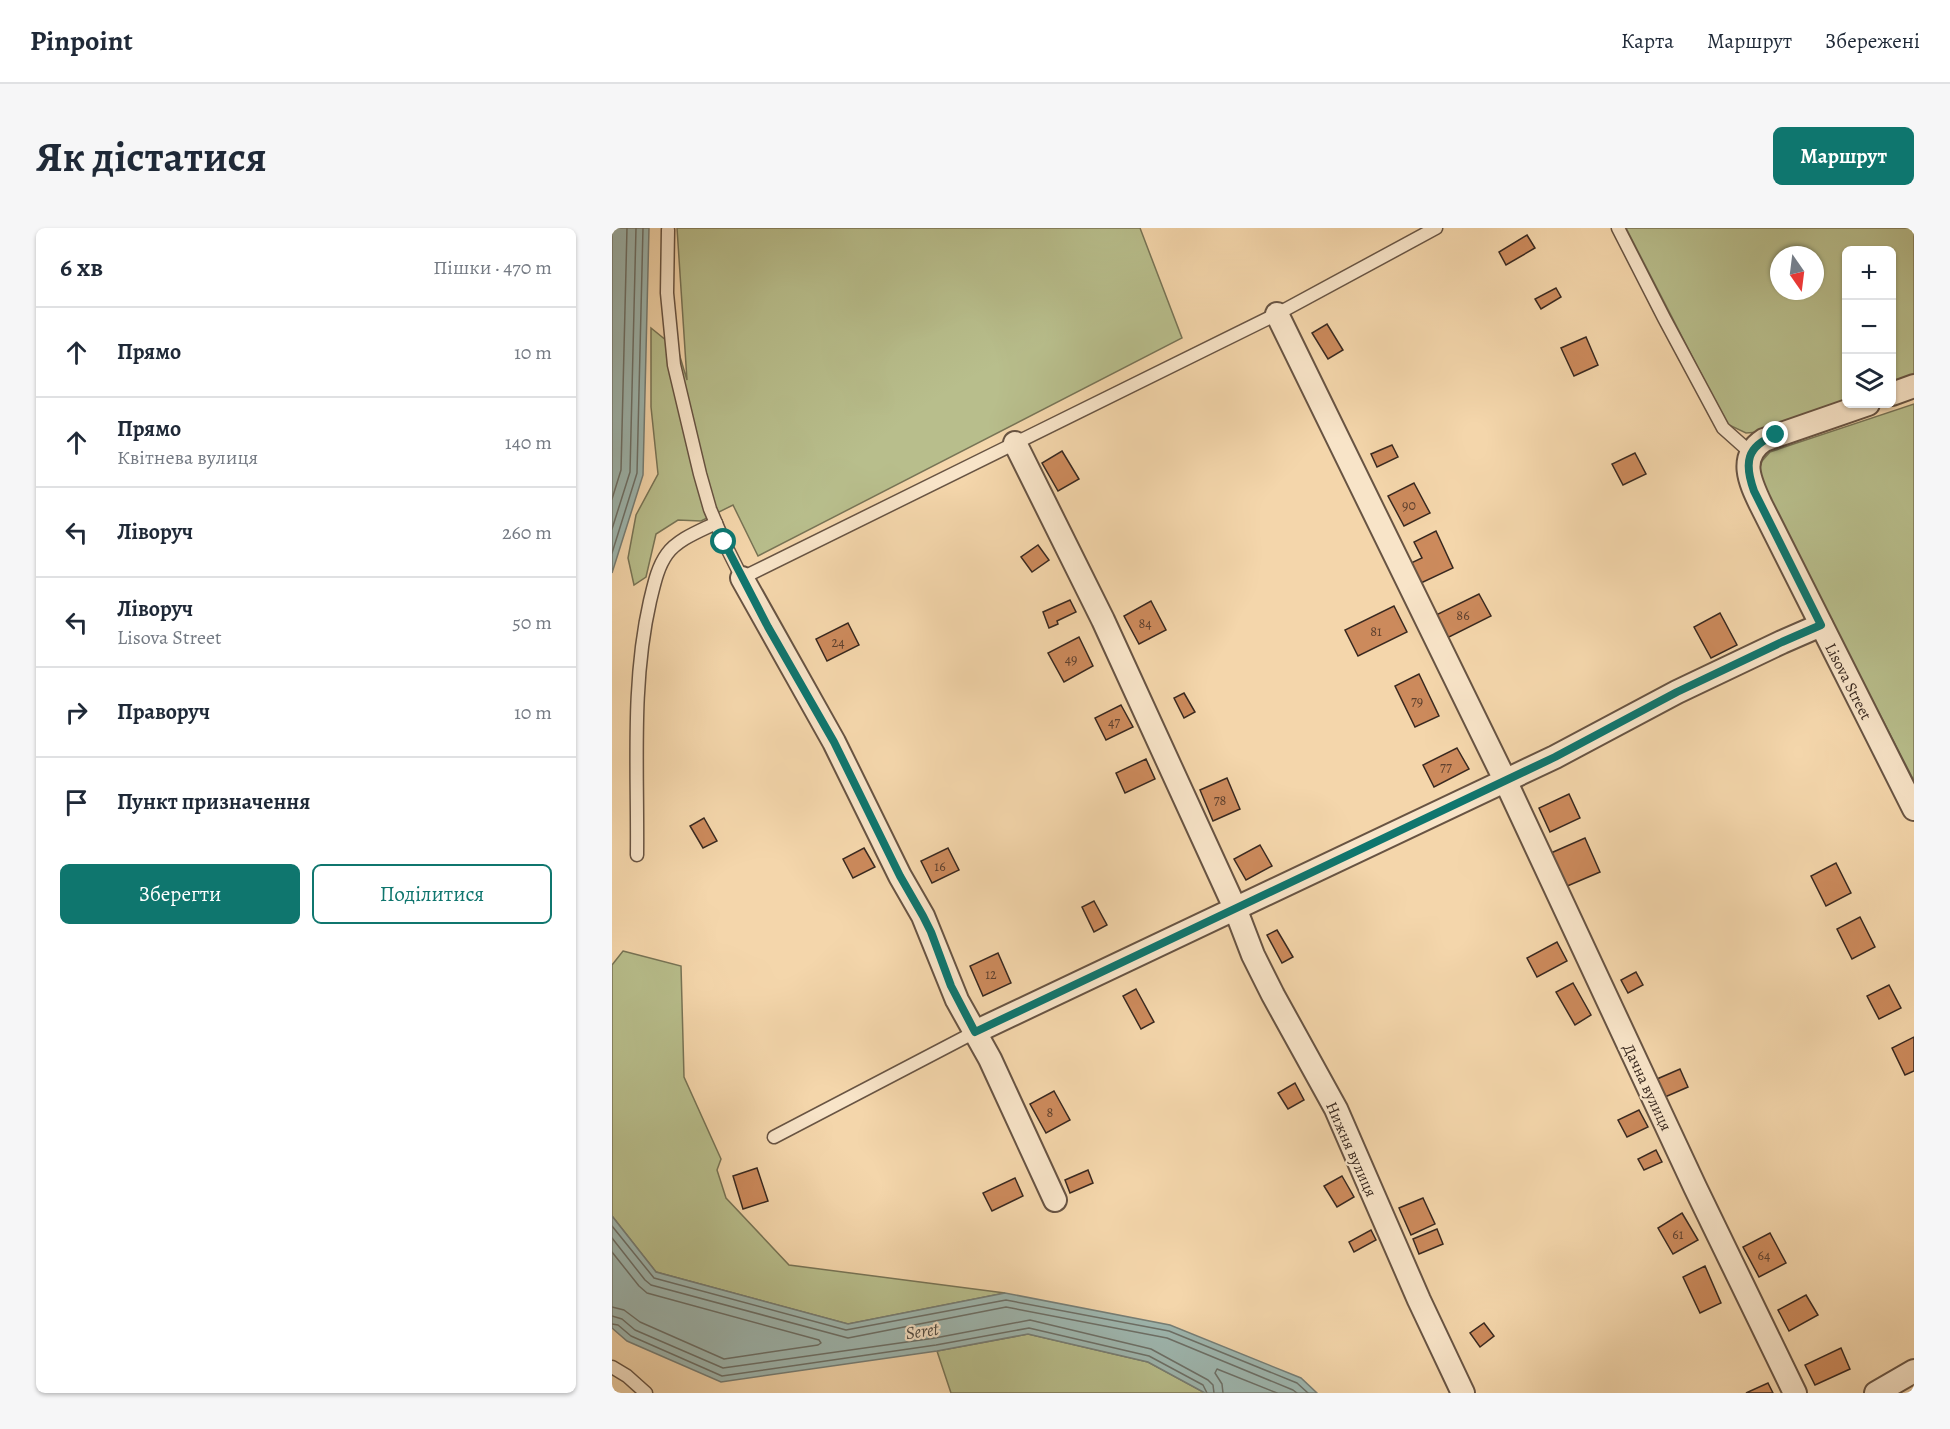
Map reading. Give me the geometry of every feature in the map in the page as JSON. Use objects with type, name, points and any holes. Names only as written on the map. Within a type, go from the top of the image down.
[{"type":"street","name":"Дачна вулиця","points":[[1277,314],[1505,780],[1695,1187],[1795,1393]]},
{"type":"street","points":[[1896,393],[1914,386]]},
{"type":"street","points":[[1751,453],[1756,445],[1764,440],[1856,408]]},
{"type":"street","name":"Нижня вулиця","points":[[1015,443],[1103,620],[1235,908],[1253,955],[1336,1109],[1419,1300],[1463,1393]]},
{"type":"street","name":"Lisova Street","points":[[1751,453],[1749,474],[1754,491],[1914,808]]},
{"type":"street","points":[[742,578],[834,742],[900,876],[923,916],[951,986],[990,1059],[1055,1200]]},
{"type":"street","points":[[975,1032],[1555,757],[1715,673],[1821,625]]},
{"type":"street","points":[[1876,1393],[1914,1371]]},
{"type":"lane","points":[[668,230],[667,293],[674,365],[700,474],[716,523],[742,578],[1277,314],[1436,228]]},
{"type":"lane","points":[[1618,228],[1714,413],[1729,434],[1751,453]]},
{"type":"lane","points":[[637,855],[638,700],[646,620],[654,581],[661,562],[669,551],[680,542],[716,523]]},
{"type":"lane","points":[[774,1137],[975,1032]]},
{"type":"lane","points":[[612,1367],[627,1376],[646,1393]]},
{"type":"green space","points":[[677,228],[1140,228],[1182,338],[758,556],[733,505],[701,521],[678,520],[656,534],[646,577],[634,585],[628,558],[636,515],[658,474],[651,407],[651,328],[678,350],[687,380]]},
{"type":"green space","points":[[1626,228],[1914,228],[1914,381],[1896,388],[1896,246],[1842,246],[1842,405],[1772,431],[1746,433],[1727,424]]},
{"type":"green space","points":[[1914,404],[1914,781],[1757,475],[1762,461],[1770,452]]},
{"type":"green space","points":[[623,951],[681,966],[684,1077],[721,1159],[717,1170],[726,1198],[789,1265],[1005,1293],[848,1324],[656,1272],[612,1216],[612,965]]},
{"type":"green space","points":[[1028,1334],[1148,1362],[1205,1393],[951,1393],[937,1351]]},
{"type":"water","points":[[612,228],[649,228],[643,475],[612,573]]},
{"type":"water","name":"Seret","points":[[612,1216],[656,1272],[848,1324],[1005,1293],[1170,1325],[1301,1378],[1317,1393],[1205,1393],[1148,1362],[1028,1334],[937,1351],[721,1382],[627,1341],[612,1328]]},
{"type":"building","points":[[1527,235],[1535,248],[1506,265],[1499,252]]},
{"type":"building","points":[[1556,288],[1561,297],[1541,309],[1535,299]]},
{"type":"building","points":[[1327,324],[1343,350],[1328,359],[1312,333]]},
{"type":"building","points":[[1586,337],[1598,365],[1574,376],[1561,348]]},
{"type":"building","points":[[1392,445],[1398,457],[1377,467],[1371,454]]},
{"type":"building","points":[[1062,451],[1079,479],[1058,491],[1042,463]]},
{"type":"building","points":[[1635,453],[1646,474],[1623,485],[1612,464]]},
{"type":"building","points":[[1414,483],[1430,513],[1404,526],[1388,496]]},
{"type":"building","points":[[1436,531],[1453,568],[1421,583],[1411,563],[1422,558],[1414,542]]},
{"type":"building","points":[[1038,545],[1049,560],[1032,572],[1021,557]]},
{"type":"building","points":[[1479,594],[1491,616],[1447,638],[1436,615]]},
{"type":"building","points":[[1070,600],[1076,612],[1057,621],[1058,624],[1049,628],[1043,612]]},
{"type":"building","points":[[1151,601],[1166,630],[1139,644],[1124,616]]},
{"type":"building","points":[[1394,606],[1407,632],[1358,656],[1345,630]]},
{"type":"building","points":[[1720,613],[1737,645],[1711,658],[1694,627]]},
{"type":"building","points":[[848,623],[859,645],[827,661],[816,639]]},
{"type":"building","points":[[1079,637],[1093,666],[1064,682],[1048,653]]},
{"type":"building","points":[[1419,674],[1439,716],[1415,727],[1395,686]]},
{"type":"building","points":[[1184,693],[1195,712],[1184,718],[1174,698]]},
{"type":"building","points":[[1121,705],[1133,727],[1106,740],[1095,718]]},
{"type":"building","points":[[1457,748],[1469,769],[1434,787],[1423,765]]},
{"type":"building","points":[[1146,759],[1155,779],[1125,793],[1116,773]]},
{"type":"building","points":[[1227,778],[1240,809],[1213,821],[1200,790]]},
{"type":"building","points":[[1569,794],[1580,818],[1550,832],[1539,808]]},
{"type":"building","points":[[704,818],[717,841],[703,848],[690,826]]},
{"type":"building","points":[[1585,838],[1600,872],[1565,887],[1551,853]]},
{"type":"building","points":[[1260,845],[1272,866],[1246,880],[1234,859]]},
{"type":"building","points":[[864,848],[875,867],[853,878],[843,859]]},
{"type":"building","points":[[948,848],[959,870],[932,883],[921,861]]},
{"type":"building","points":[[1836,863],[1851,893],[1826,906],[1811,876]]},
{"type":"building","points":[[1094,901],[1107,925],[1094,932],[1082,907]]},
{"type":"building","points":[[1860,917],[1875,947],[1852,959],[1837,929]]},
{"type":"building","points":[[1277,930],[1293,957],[1282,963],[1267,935]]},
{"type":"building","points":[[1557,942],[1567,961],[1537,977],[1527,958]]},
{"type":"building","points":[[998,953],[1011,983],[983,996],[970,966]]},
{"type":"building","points":[[1636,972],[1643,985],[1628,993],[1621,980]]},
{"type":"building","points":[[1573,983],[1591,1015],[1575,1025],[1556,992]]},
{"type":"building","points":[[1889,985],[1901,1008],[1879,1019],[1867,996]]},
{"type":"building","points":[[1136,989],[1154,1022],[1141,1029],[1123,996]]},
{"type":"building","points":[[1914,1037],[1914,1071],[1905,1075],[1892,1048]]},
{"type":"building","points":[[1680,1069],[1688,1087],[1665,1097],[1657,1079]]},
{"type":"building","points":[[1295,1083],[1304,1100],[1288,1109],[1278,1093]]},
{"type":"building","points":[[1054,1091],[1070,1120],[1046,1133],[1030,1104]]},
{"type":"building","points":[[1639,1110],[1648,1127],[1627,1137],[1618,1120]]},
{"type":"building","points":[[1656,1150],[1662,1162],[1644,1170],[1638,1159]]},
{"type":"building","points":[[757,1168],[768,1201],[743,1209],[733,1176]]},
{"type":"building","points":[[1088,1170],[1093,1183],[1070,1193],[1065,1180]]},
{"type":"building","points":[[1342,1176],[1354,1197],[1337,1207],[1324,1186]]},
{"type":"building","points":[[1015,1178],[1023,1196],[992,1211],[983,1193]]},
{"type":"building","points":[[1423,1198],[1435,1224],[1411,1235],[1399,1208]]},
{"type":"building","points":[[1682,1213],[1698,1240],[1673,1254],[1658,1228]]},
{"type":"building","points":[[1437,1229],[1443,1244],[1419,1254],[1413,1239]]},
{"type":"building","points":[[1371,1230],[1376,1240],[1354,1252],[1349,1242]]},
{"type":"building","points":[[1770,1233],[1786,1263],[1759,1277],[1743,1247]]},
{"type":"building","points":[[1705,1266],[1721,1303],[1700,1313],[1683,1277]]},
{"type":"building","points":[[1806,1295],[1818,1315],[1789,1331],[1778,1310]]},
{"type":"building","points":[[1484,1323],[1494,1336],[1480,1347],[1470,1333]]},
{"type":"building","points":[[1841,1348],[1850,1369],[1815,1385],[1805,1365]]},
{"type":"building","points":[[1768,1383],[1773,1393],[1746,1393]]},
{"type":"route","points":[[724,542],[768,627],[834,742],[900,876],[931,932],[957,1000],[975,1032],[1555,757],[1677,692],[1821,625],[1751,483],[1748,467],[1751,453],[1756,445],[1776,435]]}]
